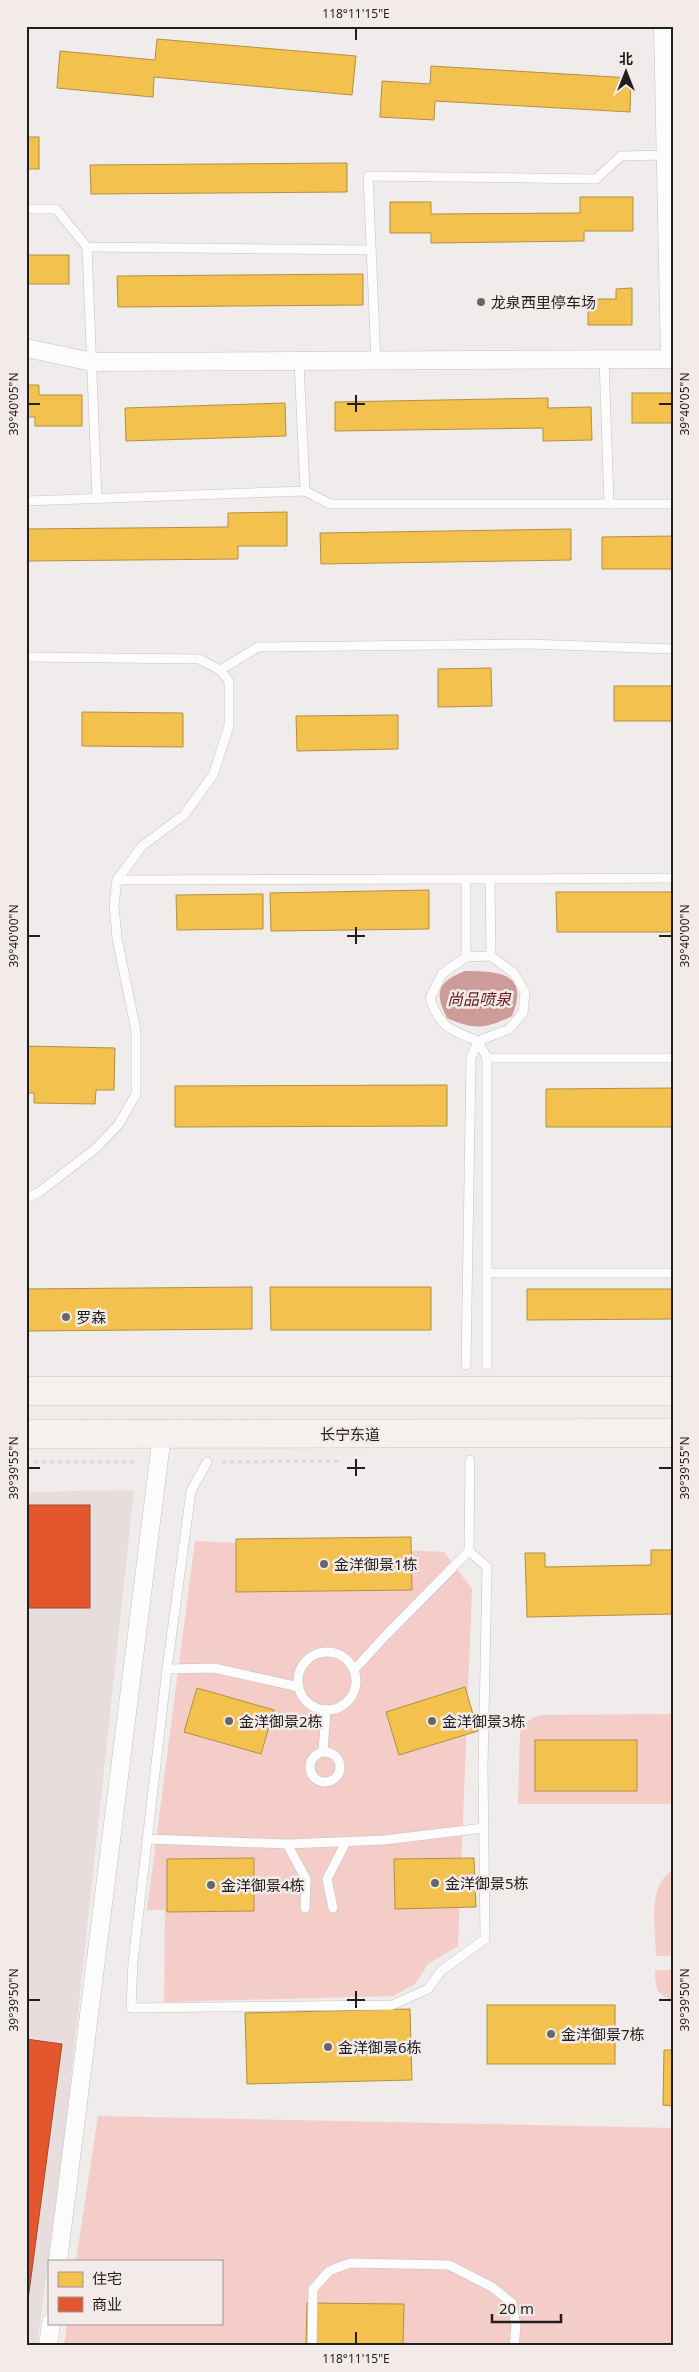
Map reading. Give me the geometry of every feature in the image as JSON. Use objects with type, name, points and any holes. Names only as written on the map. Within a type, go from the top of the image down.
[{"type":"main road","points":[[26,1391],[673,1391]]},
{"type":"main road","name":"长宁东道","points":[[26,1434],[673,1433]]},
{"type":"street","points":[[26,348],[92,362],[671,360],[670,176],[666,155],[664,26]]},
{"type":"street","points":[[58,2260],[162,1435]]},
{"type":"street","points":[[48,2346],[50,2324]]},
{"type":"lane","points":[[376,361],[368,176],[596,179],[621,156],[666,155]]},
{"type":"lane","points":[[26,209],[56,209],[88,247],[97,498]]},
{"type":"lane","points":[[88,247],[371,250]]},
{"type":"lane","points":[[604,360],[609,504]]},
{"type":"lane","points":[[299,362],[305,491]]},
{"type":"lane","points":[[26,501],[305,491],[330,504],[673,504]]},
{"type":"lane","points":[[220,670],[258,647],[530,644],[673,649]]},
{"type":"lane","points":[[26,657],[199,659],[220,670],[229,681],[229,726],[213,775],[184,815],[142,846],[117,880],[114,905],[116,938],[136,1031],[136,1094],[120,1124],[95,1149],[38,1192],[26,1198]]},
{"type":"lane","points":[[117,880],[673,878]]},
{"type":"lane","points":[[466,879],[466,957]]},
{"type":"lane","points":[[490,879],[491,956]]},
{"type":"lane","points":[[491,956],[514,974],[525,992],[523,1012],[509,1029],[478,1041],[451,1031],[435,1015],[430,998],[442,974],[466,957],[491,956]]},
{"type":"lane","points":[[478,1041],[487,1058],[488,1365]]},
{"type":"lane","points":[[466,1365],[471,1058],[478,1041]]},
{"type":"lane","points":[[487,1058],[673,1058]]},
{"type":"lane","points":[[487,1273],[673,1273]]},
{"type":"lane","points":[[354,1670],[469,1551],[470,1460]]},
{"type":"lane","points":[[207,1462],[191,1490],[167,1669],[133,1962],[131,2008],[392,2005],[428,1988],[441,1971],[485,1939],[483,1768],[488,1567],[469,1551]]},
{"type":"lane","points":[[333,1653],[342,1656],[354,1670],[356,1680],[351,1698],[335,1708],[326,1710],[308,1703],[299,1687],[301,1668],[314,1655],[333,1653]]},
{"type":"lane","points":[[167,1669],[214,1668],[299,1687]]},
{"type":"lane","points":[[324,1751],[326,1710]]},
{"type":"lane","points":[[148,1839],[287,1844],[384,1840],[484,1828]]},
{"type":"lane","points":[[333,1908],[327,1879],[346,1842]]},
{"type":"lane","points":[[287,1844],[306,1879],[305,1908]]},
{"type":"lane","points":[[312,2346],[313,2289],[329,2271],[350,2263],[449,2266],[492,2287],[512,2303],[516,2326],[514,2346]]},
{"type":"shaded area","points":[[134,1490],[67,2115],[37,2346],[26,2346],[26,1492]]},
{"type":"shaded area","points":[[195,1541],[444,1552],[472,1589],[458,1946],[428,1964],[415,1984],[393,1996],[164,2002],[165,1910],[147,1910]]},
{"type":"shaded area","points":[[673,1714],[673,1804],[518,1804],[520,1733],[523,1726],[531,1719],[542,1715]]},
{"type":"shaded area","points":[[673,1870],[673,1956],[656,1956],[654,1909],[656,1897],[659,1886]]},
{"type":"shaded area","points":[[655,1970],[673,1970],[673,2001],[660,1993],[655,1981]]},
{"type":"shaded area","points":[[98,2116],[673,2128],[673,2346],[64,2346],[67,2324],[222,2324],[222,2260],[76,2260]]},
{"type":"water","name":"尚品喷泉","points":[[465,971],[489,972],[508,977],[514,983],[517,991],[517,1002],[512,1016],[487,1026],[465,1025],[447,1018],[440,1001],[441,989],[449,979]]},
{"type":"building: 住宅","points":[[157,39],[356,56],[352,95],[154,77],[153,97],[57,88],[60,51],[155,60]]},
{"type":"building: 住宅","points":[[431,66],[631,78],[630,112],[435,101],[434,120],[380,117],[382,81],[430,84]]},
{"type":"building: 住宅","points":[[26,137],[39,137],[39,169],[26,169]]},
{"type":"building: 住宅","points":[[347,163],[347,192],[91,194],[90,165]]},
{"type":"building: 住宅","points":[[580,197],[633,197],[633,231],[584,231],[584,241],[431,243],[431,233],[390,233],[390,202],[431,202],[431,214],[580,213]]},
{"type":"building: 住宅","points":[[26,255],[69,255],[69,284],[26,284]]},
{"type":"building: 住宅","points":[[363,274],[363,305],[118,307],[117,276]]},
{"type":"building: 住宅","points":[[632,288],[632,325],[588,325],[588,299],[616,299],[616,289]]},
{"type":"building: 住宅","points":[[26,385],[39,385],[39,395],[82,395],[82,426],[35,426],[35,417],[26,417]]},
{"type":"building: 住宅","points":[[632,393],[673,393],[673,423],[632,423]]},
{"type":"building: 住宅","points":[[548,398],[548,408],[591,407],[592,440],[543,441],[543,428],[335,431],[335,402]]},
{"type":"building: 住宅","points":[[285,403],[286,436],[126,441],[125,408]]},
{"type":"building: 住宅","points":[[287,512],[287,546],[238,546],[238,559],[26,561],[26,529],[228,527],[228,513]]},
{"type":"building: 住宅","points":[[571,529],[571,560],[321,564],[320,533]]},
{"type":"building: 住宅","points":[[673,536],[673,569],[602,569],[602,537]]},
{"type":"building: 住宅","points":[[491,668],[492,706],[438,707],[438,669]]},
{"type":"building: 住宅","points":[[614,686],[673,686],[673,721],[614,721]]},
{"type":"building: 住宅","points":[[82,712],[183,713],[183,747],[82,746]]},
{"type":"building: 住宅","points":[[398,715],[398,749],[297,751],[296,716]]},
{"type":"building: 住宅","points":[[429,890],[429,929],[271,931],[270,893]]},
{"type":"building: 住宅","points":[[556,892],[673,892],[673,932],[557,932]]},
{"type":"building: 住宅","points":[[263,894],[263,929],[177,930],[176,895]]},
{"type":"building: 住宅","points":[[26,1046],[115,1048],[114,1090],[96,1090],[95,1104],[34,1103],[34,1093],[26,1093]]},
{"type":"building: 住宅","points":[[447,1085],[447,1126],[175,1127],[175,1086]]},
{"type":"building: 住宅","points":[[673,1088],[673,1127],[546,1127],[546,1089]]},
{"type":"building: 住宅","points":[[252,1287],[252,1329],[26,1331],[26,1289]]},
{"type":"building: 住宅","points":[[270,1287],[431,1287],[431,1330],[271,1330]]},
{"type":"building: 住宅","points":[[527,1289],[673,1289],[673,1319],[527,1320]]},
{"type":"building: 住宅","name":"金洋御景1栋","points":[[411,1537],[412,1590],[236,1592],[236,1539]]},
{"type":"building: 住宅","points":[[651,1550],[672,1550],[673,1614],[527,1617],[525,1553],[545,1553],[545,1567],[651,1565]]},
{"type":"building: 住宅","name":"金洋御景3栋","points":[[465,1687],[478,1731],[399,1755],[386,1712]]},
{"type":"building: 住宅","name":"金洋御景2栋","points":[[197,1688],[274,1710],[261,1754],[184,1732]]},
{"type":"building: 住宅","points":[[535,1740],[637,1740],[637,1791],[535,1791]]},
{"type":"building: 住宅","name":"金洋御景4栋","points":[[254,1858],[254,1911],[167,1912],[167,1859]]},
{"type":"building: 住宅","name":"金洋御景5栋","points":[[474,1858],[476,1907],[395,1909],[394,1859]]},
{"type":"building: 住宅","name":"金洋御景7栋","points":[[487,2005],[615,2005],[615,2064],[487,2064]]},
{"type":"building: 住宅","name":"金洋御景6栋","points":[[410,2009],[412,2080],[247,2084],[245,2013]]},
{"type":"building: 住宅","points":[[664,2050],[673,2050],[673,2106],[663,2105]]},
{"type":"building: 住宅","points":[[307,2303],[404,2304],[403,2346],[306,2346]]},
{"type":"building: 商业","points":[[26,1505],[90,1505],[90,1608],[26,1608]]},
{"type":"building: 商业","points":[[26,2039],[62,2044],[26,2315]]},
{"type":"place","name":"龙泉西里停车场","points":[[481,302]]},
{"type":"place","name":"罗森","points":[[66,1317]]},
{"type":"place","name":"金洋御景1栋","points":[[324,1564]]},
{"type":"place","name":"金洋御景2栋","points":[[229,1721]]},
{"type":"place","name":"金洋御景3栋","points":[[432,1721]]},
{"type":"place","name":"金洋御景5栋","points":[[435,1883]]},
{"type":"place","name":"金洋御景4栋","points":[[211,1885]]},
{"type":"place","name":"金洋御景7栋","points":[[551,2034]]},
{"type":"place","name":"金洋御景6栋","points":[[328,2047]]}]
